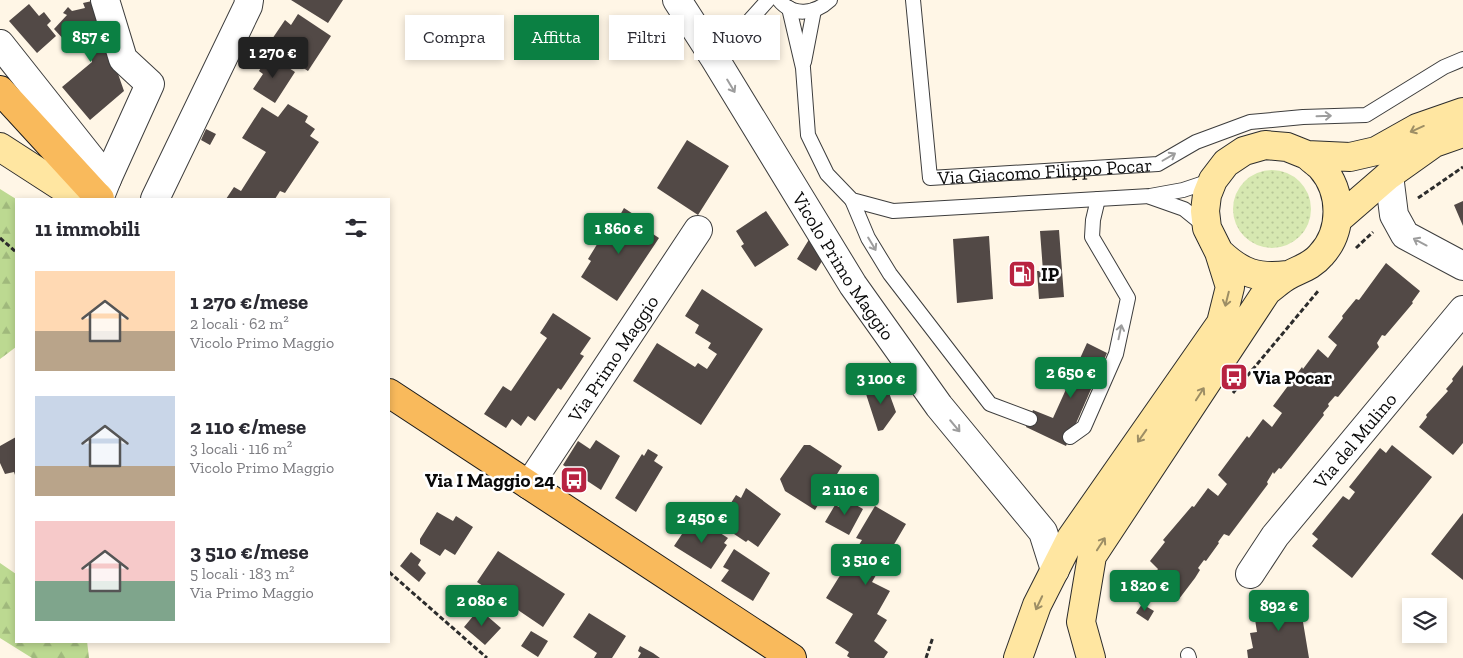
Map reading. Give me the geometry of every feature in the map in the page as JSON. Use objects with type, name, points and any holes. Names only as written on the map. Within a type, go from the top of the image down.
[{"type":"main road","points":[[0,90],[102,192]]},
{"type":"main road","name":"Via Giacomo Filippo Pocar","points":[[1306,155],[1350,157],[1376,151],[1416,128],[1463,112]]},
{"type":"main road","name":"Via Giacomo Filippo Pocar","points":[[1337,220],[1389,175],[1434,143],[1463,133]]},
{"type":"main road","name":"Via Giacomo Filippo Pocar","points":[[1018,658],[1037,605],[1071,538],[1221,323],[1230,287],[1219,252],[1207,228],[1205,211],[1207,195],[1213,180],[1226,163],[1244,151],[1265,145],[1287,147],[1306,155],[1321,167],[1332,183],[1337,201],[1337,220],[1332,238],[1321,255],[1306,268],[1288,275],[1268,277],[1250,274],[1233,265],[1219,252]]},
{"type":"main road","points":[[0,147],[68,191],[102,192]]},
{"type":"main road","name":"Via Giacomo Filippo Pocar","points":[[1091,658],[1081,622],[1092,556],[1267,291],[1288,275]]},
{"type":"main road","points":[[390,394],[792,658]]},
{"type":"street","points":[[102,192],[150,84],[123,59],[105,0]]},
{"type":"street","points":[[155,198],[248,6],[249,0]]},
{"type":"street","name":"Vicolo Primo Maggio","points":[[677,0],[694,26]]},
{"type":"street","points":[[0,44],[102,192]]},
{"type":"street","name":"Vicolo Primo Maggio","points":[[716,60],[853,285],[939,406],[1043,532],[1055,570]]},
{"type":"street","points":[[1389,175],[1394,214],[1405,234],[1463,266]]},
{"type":"street","name":"Via Primo Maggio","points":[[529,485],[698,230]]},
{"type":"street","name":"Via del Mulino","points":[[1250,574],[1275,536],[1463,310]]},
{"type":"lane","points":[[755,15],[768,0]]},
{"type":"lane","points":[[784,4],[806,12],[823,6],[830,0]]},
{"type":"lane","name":"Via Giacomo Filippo Pocar","points":[[913,0],[930,178],[1158,164],[1196,142],[1250,122],[1303,117],[1366,115],[1444,67],[1463,59]]},
{"type":"lane","points":[[784,4],[803,68],[808,135],[827,174],[852,200],[868,238],[890,274],[927,319],[990,404],[1030,419]]},
{"type":"lane","points":[[803,68],[814,10]]},
{"type":"lane","name":"Via Giacomo Filippo Pocar","points":[[852,200],[892,210],[1098,199],[1150,196],[1182,190],[1213,180]]},
{"type":"lane","name":"Via Giacomo Filippo Pocar","points":[[1150,196],[1184,208],[1207,228]]},
{"type":"lane","name":"Via Giacomo Filippo Pocar","points":[[1070,437],[1084,427],[1116,354],[1128,298],[1092,236],[1093,220],[1098,199]]},
{"type":"path","points":[[1415,200],[1463,167]]},
{"type":"path","points":[[1355,250],[1375,230]]},
{"type":"path","points":[[0,238],[15,251]]},
{"type":"path","points":[[1230,396],[1324,283]]},
{"type":"path","points":[[390,573],[487,658]]},
{"type":"path","points":[[926,658],[933,637]]},
{"type":"green space","points":[[1272,170],[1287,173],[1300,181],[1308,194],[1311,209],[1308,224],[1300,237],[1287,245],[1272,248],[1257,245],[1244,237],[1236,224],[1233,209],[1236,194],[1244,181],[1257,173]]},
{"type":"green space","points":[[0,189],[15,198],[15,348],[0,359]]},
{"type":"green space","points":[[0,563],[15,573],[15,643],[87,643],[89,658],[32,658],[0,638]]},
{"type":"building","points":[[291,0],[343,0],[328,23]]},
{"type":"building","points":[[92,1],[107,49],[109,48],[124,91],[90,120],[62,87],[92,62],[83,29],[67,43],[54,29],[67,15],[63,13],[68,7],[72,11],[85,8],[83,3]]},
{"type":"building","points":[[29,4],[39,16],[44,12],[51,21],[47,25],[56,36],[37,53],[9,21]]},
{"type":"building","points":[[298,14],[331,36],[308,71],[268,45],[285,20],[291,25]]},
{"type":"building","points":[[269,55],[295,72],[275,103],[253,89],[263,74],[259,71]]},
{"type":"building","points":[[288,104],[308,116],[305,122],[315,129],[310,136],[319,142],[285,193],[280,191],[276,198],[227,198],[234,187],[241,191],[266,152],[242,138],[262,107],[278,117]]},
{"type":"building","points":[[206,129],[216,134],[210,145],[201,140]]},
{"type":"building","points":[[687,140],[729,166],[698,215],[657,188]]},
{"type":"building","points":[[1463,201],[1463,226],[1454,205]]},
{"type":"building","points":[[624,208],[647,223],[644,228],[659,238],[617,301],[581,277],[591,261],[588,259],[612,220],[616,222]]},
{"type":"building","points":[[766,211],[789,245],[755,267],[741,246],[744,244],[736,231]]},
{"type":"building","points":[[1059,230],[1064,297],[1039,299],[1037,271],[1043,271],[1040,231]]},
{"type":"building","points":[[813,233],[827,253],[816,271],[797,259]]},
{"type":"building","points":[[989,236],[993,299],[957,303],[953,239]]},
{"type":"building","points":[[1386,263],[1420,291],[1413,303],[1385,336],[1382,335],[1377,343],[1379,347],[1338,397],[1335,396],[1328,404],[1329,406],[1323,413],[1324,415],[1281,469],[1279,468],[1274,474],[1273,472],[1267,482],[1268,484],[1229,536],[1224,534],[1206,561],[1204,560],[1198,568],[1200,570],[1179,599],[1152,577],[1158,569],[1150,561],[1165,542],[1163,540],[1192,506],[1194,507],[1208,488],[1218,496],[1227,484],[1218,475],[1247,436],[1249,438],[1263,419],[1272,427],[1282,413],[1273,406],[1302,367],[1303,369],[1318,349],[1328,358],[1337,345],[1328,337],[1343,318],[1342,316],[1356,299],[1359,300]]},
{"type":"building","points":[[702,289],[763,329],[701,425],[633,381],[657,343],[695,367],[698,363],[707,369],[717,354],[708,348],[711,343],[695,333],[699,325],[685,316]]},
{"type":"building","points":[[553,313],[591,338],[580,354],[584,356],[561,390],[558,388],[535,421],[528,416],[521,426],[512,419],[506,428],[484,414],[503,386],[511,391],[547,338],[540,333]]},
{"type":"building","points":[[1087,343],[1107,353],[1066,446],[1026,427],[1033,410],[1053,418]]},
{"type":"building","points":[[1463,365],[1463,443],[1453,455],[1419,427],[1427,417],[1426,415],[1448,391],[1446,389]]},
{"type":"building","points":[[884,379],[896,412],[883,430],[878,431],[865,391]]},
{"type":"building","points":[[15,438],[15,475],[14,472],[5,474],[0,463],[0,446]]},
{"type":"building","points":[[596,440],[620,456],[601,490],[563,465],[578,441],[590,449]]},
{"type":"building","points":[[804,445],[810,445],[842,466],[815,510],[785,491],[780,479]]},
{"type":"building","points":[[1392,445],[1432,477],[1352,578],[1312,546],[1318,539],[1312,534],[1343,496],[1349,500],[1355,492],[1349,487],[1380,448],[1386,453]]},
{"type":"building","points":[[648,449],[658,455],[654,461],[663,467],[636,512],[615,498],[642,454],[644,456]]},
{"type":"building","points":[[746,488],[781,514],[758,547],[748,540],[746,542],[713,520],[724,503],[729,506],[736,495],[741,498]]},
{"type":"building","points":[[844,498],[863,509],[849,535],[825,522],[835,505],[839,507]]},
{"type":"building","points":[[875,506],[906,524],[872,582],[890,591],[877,614],[887,620],[874,641],[888,652],[884,658],[850,658],[847,656],[849,652],[835,643],[853,614],[826,598],[862,540],[856,538]]},
{"type":"building","points":[[437,512],[453,521],[456,516],[473,527],[455,555],[445,549],[440,556],[420,544],[420,539]]},
{"type":"building","points":[[1463,513],[1463,580],[1431,554]]},
{"type":"building","points":[[690,522],[699,528],[703,522],[728,538],[724,543],[727,545],[711,569],[674,546]]},
{"type":"building","points":[[734,549],[770,573],[753,601],[721,581],[729,570],[723,567]]},
{"type":"building","points":[[498,551],[565,594],[543,627],[477,582]]},
{"type":"building","points":[[411,552],[421,560],[418,565],[426,573],[419,582],[400,566]]},
{"type":"building","points":[[1299,598],[1309,658],[1248,658],[1247,650],[1253,648],[1250,633],[1257,632],[1253,607]]},
{"type":"building","points":[[1142,604],[1154,611],[1148,621],[1136,613]]},
{"type":"building","points":[[479,609],[501,628],[485,645],[464,627]]},
{"type":"building","points":[[589,613],[626,636],[612,658],[594,658],[597,653],[573,637]]},
{"type":"building","points":[[531,631],[548,641],[538,657],[521,646]]},
{"type":"building","points":[[640,646],[660,658],[638,658],[641,653],[638,651]]},
{"type":"place","name":"IP","points":[[1022,274]]},
{"type":"place","name":"Via Pocar","points":[[1234,377]]},
{"type":"place","name":"Via I Maggio 24","points":[[574,480]]}]
